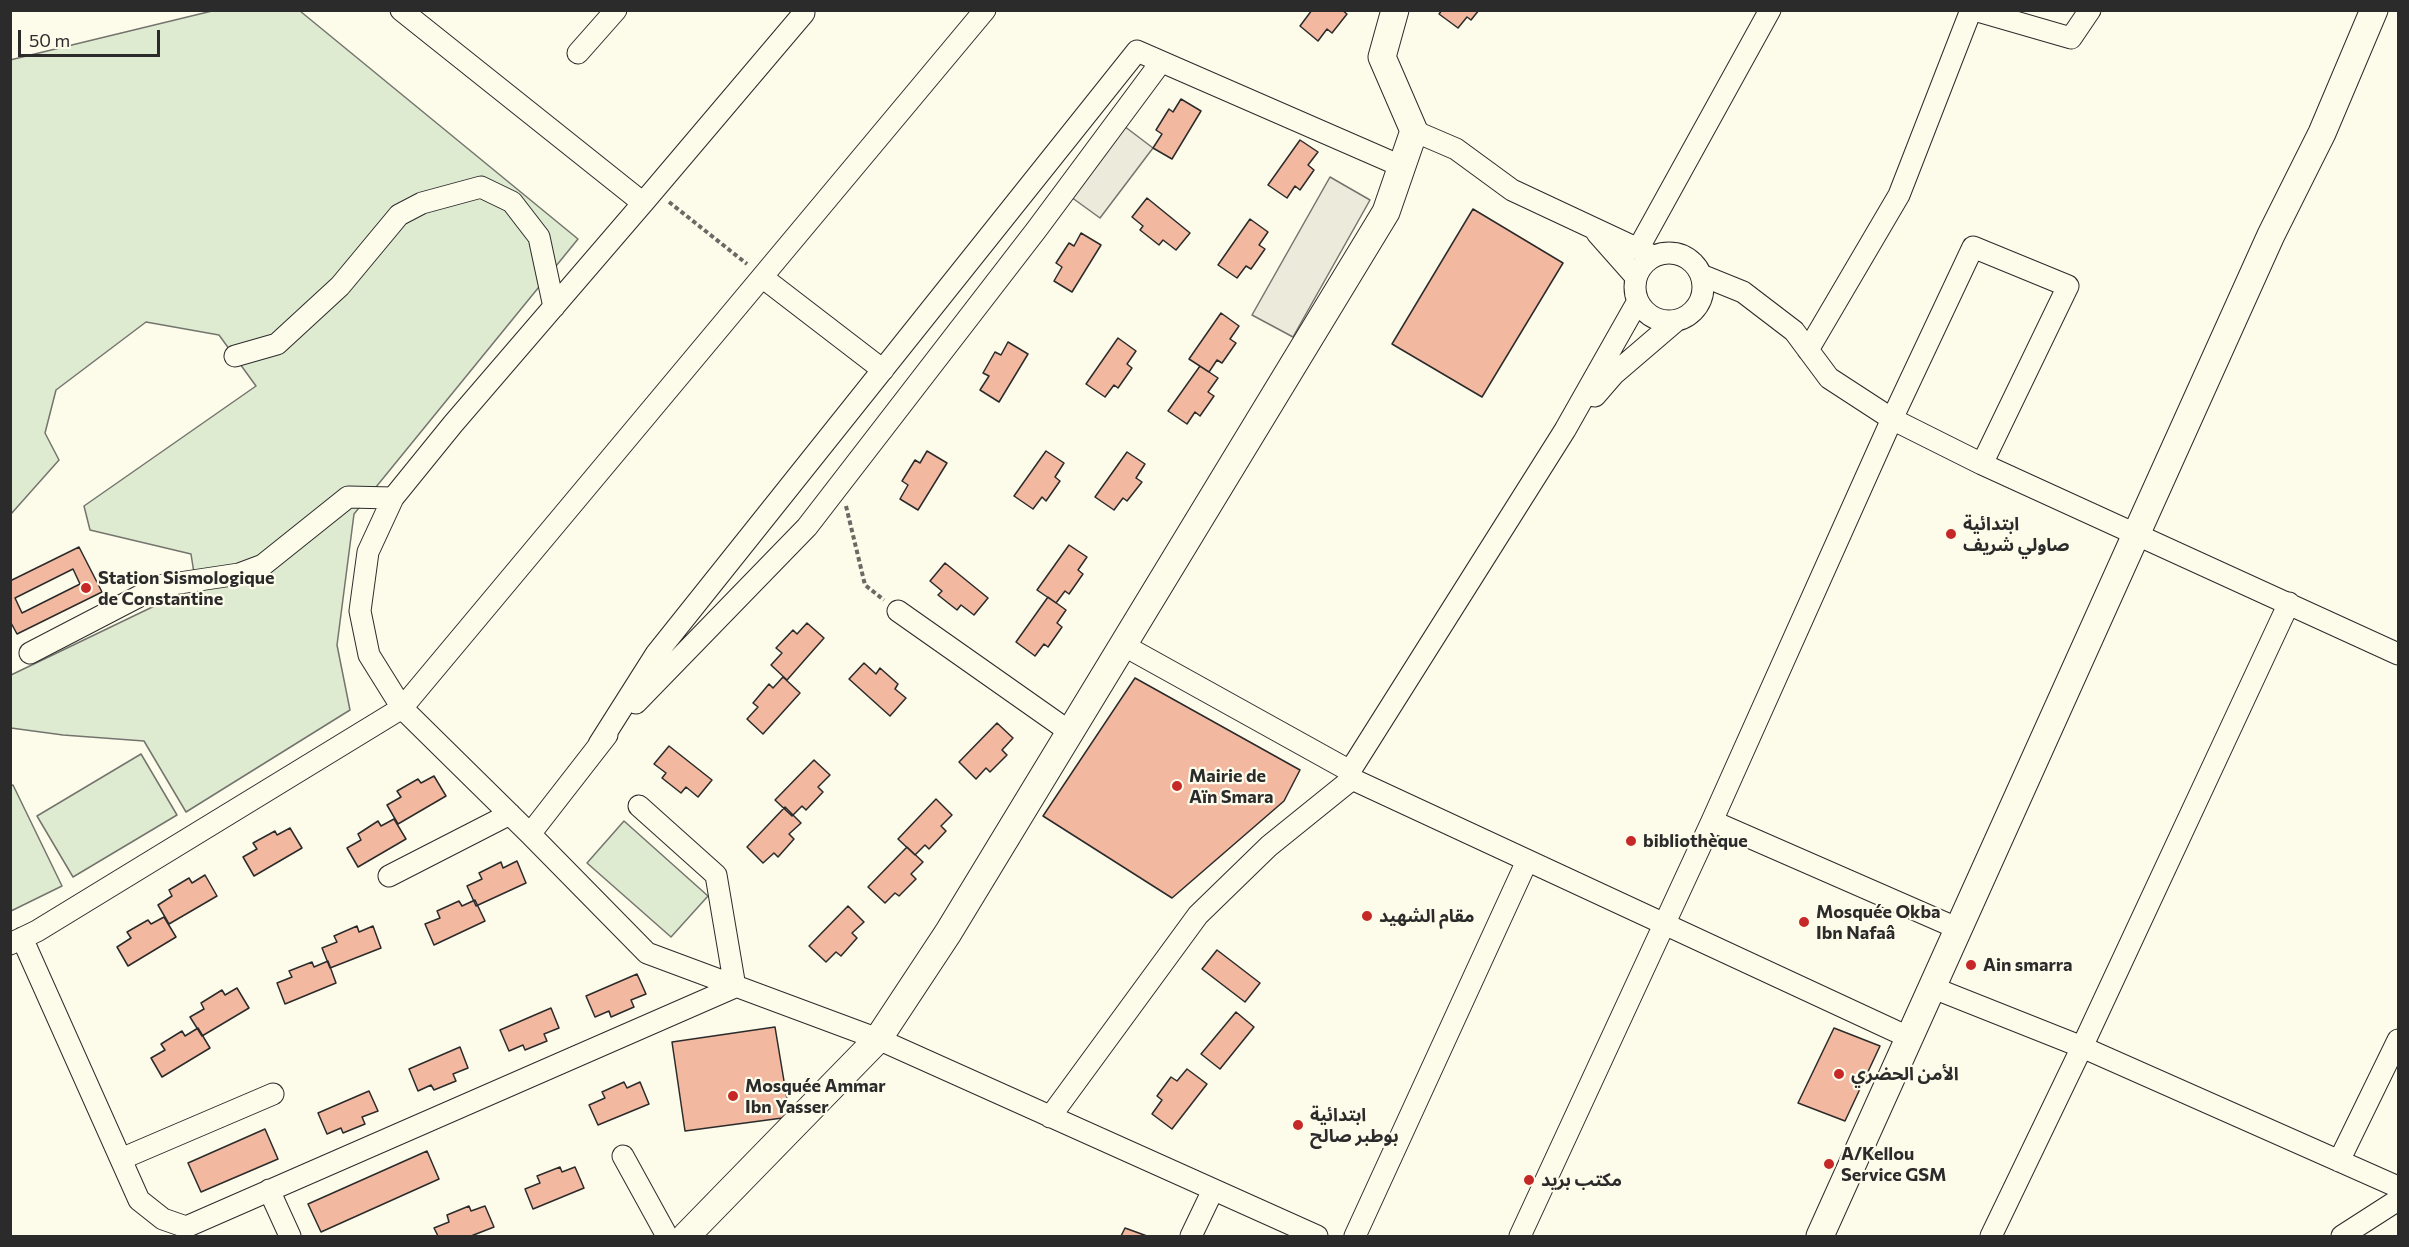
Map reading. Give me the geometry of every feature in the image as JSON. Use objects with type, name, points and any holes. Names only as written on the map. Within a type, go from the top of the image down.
[{"type":"main road","points":[[686,1236],[878,1039],[948,933],[1386,212],[1414,131],[1382,57],[1395,10]]},
{"type":"main road","points":[[1820,1236],[2271,235],[2322,133],[2374,10]]},
{"type":"street","points":[[401,10],[649,196]]},
{"type":"street","points":[[578,53],[616,10]]},
{"type":"street","points":[[735,987],[186,1227],[163,1219],[139,1200],[16,941],[37,931],[402,708],[985,10]]},
{"type":"street","points":[[1677,320],[1659,319],[1643,309],[1635,294],[1636,277],[1646,262],[1646,253],[1770,10]]},
{"type":"street","points":[[1808,350],[1899,195],[1972,10],[2071,38],[2090,10]]},
{"type":"street","points":[[804,11],[453,424],[393,498],[368,552],[360,610],[369,655],[402,708],[647,953],[878,1039],[1317,1236]]},
{"type":"street","points":[[530,834],[599,744],[656,654],[1137,51],[1403,167]]},
{"type":"street","points":[[599,744],[807,527],[1037,229],[1161,62]]},
{"type":"street","points":[[1414,131],[1456,149],[1512,190],[1646,253],[1675,253],[1686,257],[1695,264],[1701,275],[1703,286],[1696,307],[1688,315],[1677,320],[1614,374],[1565,430]]},
{"type":"street","points":[[235,356],[278,344],[340,286],[399,215],[422,203],[481,187],[512,202],[539,237],[554,307]]},
{"type":"street","points":[[1590,226],[1636,277]]},
{"type":"street","points":[[1520,1236],[1712,821],[1892,419],[1973,247],[2068,286],[1982,464]]},
{"type":"street","points":[[1701,275],[1743,292],[1794,332],[1829,378],[1892,419],[1982,464],[2398,654]]},
{"type":"street","points":[[762,277],[883,370]]},
{"type":"street","points":[[1050,1117],[1197,915],[1269,846],[1351,775],[1565,430],[1638,302]]},
{"type":"street","points":[[30,653],[159,586],[238,574],[263,565],[348,497],[393,498]]},
{"type":"street","points":[[1991,1236],[2082,1047],[2289,603]]},
{"type":"street","points":[[898,611],[1070,732]]},
{"type":"street","points":[[1123,645],[1351,775],[1527,861],[1908,1037]]},
{"type":"street","points":[[639,806],[716,875],[735,987]]},
{"type":"street","points":[[389,876],[510,814]]},
{"type":"street","points":[[1712,821],[1959,928]]},
{"type":"street","points":[[1355,1236],[1527,861]]},
{"type":"street","points":[[1931,987],[2082,1047],[2398,1187]]},
{"type":"street","points":[[2339,1161],[2398,1040]]},
{"type":"street","points":[[121,1159],[273,1094]]},
{"type":"street","points":[[623,1156],[667,1236]]},
{"type":"street","points":[[268,1190],[290,1236]]},
{"type":"street","points":[[1191,1236],[1213,1190]]},
{"type":"street","points":[[2342,1236],[2398,1200]]},
{"type":"path","points":[[649,196],[762,277]]},
{"type":"path","points":[[841,483],[865,585],[898,611]]},
{"type":"green space","points":[[212,11],[300,11],[578,239],[354,514],[337,645],[350,710],[186,812],[144,741],[63,735],[11,728],[11,675],[196,586],[191,554],[90,530],[84,506],[256,386],[219,335],[146,322],[56,390],[45,433],[59,460],[11,514],[10,60]]},
{"type":"green space","points":[[141,754],[177,815],[73,877],[37,816]]},
{"type":"green space","points":[[13,785],[62,886],[11,911],[10,786]]},
{"type":"green space","points":[[624,821],[708,896],[671,937],[587,863]]},
{"type":"shaded area","points":[[1124,126],[1153,148],[1100,218],[1071,197]]},
{"type":"shaded area","points":[[1330,177],[1370,200],[1293,337],[1252,315]]},
{"type":"building","points":[[1312,10],[1342,10],[1347,14],[1332,33],[1327,29],[1318,41],[1300,26]]},
{"type":"building","points":[[1442,10],[1479,10],[1471,20],[1467,17],[1458,28],[1439,14]]},
{"type":"building","points":[[1181,99],[1201,111],[1172,159],[1153,148],[1162,134],[1156,130],[1169,109],[1173,112]]},
{"type":"building","points":[[1300,140],[1318,152],[1308,165],[1314,170],[1300,190],[1295,186],[1287,198],[1268,185]]},
{"type":"building","points":[[1147,198],[1190,233],[1176,250],[1163,240],[1159,245],[1140,230],[1143,226],[1132,217]]},
{"type":"building","points":[[1473,209],[1563,263],[1482,397],[1392,344]]},
{"type":"building","points":[[1250,219],[1268,232],[1259,245],[1265,249],[1251,269],[1246,266],[1237,278],[1218,265]]},
{"type":"building","points":[[1081,233],[1101,245],[1072,292],[1054,281],[1062,267],[1056,263],[1069,243],[1074,246]]},
{"type":"building","points":[[1221,313],[1239,326],[1230,339],[1236,343],[1222,363],[1217,360],[1209,372],[1189,359]]},
{"type":"building","points":[[1118,338],[1136,351],[1127,364],[1132,368],[1118,388],[1114,385],[1105,397],[1086,384]]},
{"type":"building","points":[[1008,342],[1028,354],[999,402],[980,390],[989,376],[983,373],[995,352],[1001,355]]},
{"type":"building","points":[[1200,366],[1218,378],[1208,392],[1214,396],[1200,416],[1195,412],[1187,424],[1168,411]]},
{"type":"building","points":[[927,451],[947,463],[918,510],[900,499],[908,485],[902,481],[915,460],[920,463]]},
{"type":"building","points":[[1046,451],[1064,463],[1055,477],[1060,481],[1046,501],[1042,497],[1033,509],[1014,496]]},
{"type":"building","points":[[1127,452],[1145,464],[1136,478],[1142,482],[1127,501],[1123,498],[1114,510],[1095,497]]},
{"type":"building","points":[[1069,545],[1087,557],[1078,570],[1083,574],[1069,594],[1065,591],[1056,603],[1037,590]]},
{"type":"building","name":"Station Sismologique de Constantine","points":[[79,547],[102,592],[17,634],[10,621],[10,581]],"holes":[[[73,569],[80,584],[22,613],[15,598]]]},
{"type":"building","points":[[945,563],[988,598],[974,615],[961,605],[957,610],[938,595],[942,591],[930,581]]},
{"type":"building","points":[[1048,597],[1066,610],[1057,623],[1062,627],[1048,647],[1044,644],[1035,656],[1016,642]]},
{"type":"building","points":[[807,623],[824,638],[787,680],[771,665],[782,653],[776,648],[793,630],[797,634]]},
{"type":"building","points":[[864,663],[876,674],[880,668],[898,684],[895,689],[906,698],[890,716],[849,679]]},
{"type":"building","points":[[783,677],[800,693],[763,734],[747,719],[758,707],[753,703],[769,684],[773,688]]},
{"type":"building","name":"Mairie de Aïn Smara","points":[[1135,678],[1300,770],[1284,801],[1172,898],[1043,816]]},
{"type":"building","points":[[997,723],[1013,738],[1002,750],[1007,755],[990,772],[986,768],[976,779],[959,762]]},
{"type":"building","points":[[669,746],[712,780],[698,797],[686,787],[681,793],[662,778],[666,773],[654,764]]},
{"type":"building","points":[[814,760],[830,775],[818,787],[823,792],[806,810],[802,806],[792,816],[775,800]]},
{"type":"building","points":[[434,776],[446,796],[398,824],[387,805],[401,797],[397,791],[418,779],[421,783]]},
{"type":"building","points":[[936,799],[952,815],[941,826],[946,831],[929,849],[925,845],[915,855],[898,839]]},
{"type":"building","points":[[785,807],[801,823],[789,834],[794,839],[778,857],[774,853],[763,863],[747,847]]},
{"type":"building","points":[[394,819],[406,839],[358,867],[347,848],[361,840],[358,834],[378,821],[381,826]]},
{"type":"building","points":[[290,828],[302,848],[254,876],[243,857],[257,849],[253,843],[275,831],[277,835]]},
{"type":"building","points":[[907,847],[923,862],[911,874],[916,879],[899,896],[895,893],[885,903],[868,887]]},
{"type":"building","points":[[517,861],[526,883],[476,906],[467,886],[482,879],[479,873],[501,862],[503,868]]},
{"type":"building","points":[[205,875],[217,896],[169,924],[158,905],[172,896],[169,890],[189,878],[192,883]]},
{"type":"building","points":[[475,900],[485,921],[434,945],[425,924],[440,918],[437,911],[459,901],[462,906]]},
{"type":"building","points":[[848,906],[864,922],[852,933],[857,938],[841,956],[836,952],[826,962],[809,946]]},
{"type":"building","points":[[164,917],[176,937],[128,966],[117,947],[131,938],[127,932],[148,920],[151,924]]},
{"type":"building","points":[[357,926],[359,932],[373,926],[381,948],[330,968],[322,948],[337,942],[334,936]]},
{"type":"building","points":[[1217,950],[1260,983],[1245,1002],[1202,969]]},
{"type":"building","points":[[328,961],[336,983],[285,1004],[277,983],[292,977],[289,971],[312,962],[314,967]]},
{"type":"building","points":[[637,974],[646,994],[631,1000],[634,1007],[611,1017],[609,1011],[595,1017],[586,996]]},
{"type":"building","points":[[237,988],[249,1008],[202,1036],[190,1017],[204,1009],[201,1003],[222,990],[225,995]]},
{"type":"building","points":[[551,1008],[559,1028],[544,1034],[547,1041],[525,1050],[523,1045],[509,1051],[500,1030]]},
{"type":"building","points":[[1236,1012],[1254,1027],[1220,1069],[1201,1054]]},
{"type":"building","name":"Mosquée Ammar Ibn Yasser","points":[[775,1027],[790,1117],[685,1131],[672,1042]]},
{"type":"building","points":[[198,1028],[210,1048],[162,1077],[151,1058],[165,1050],[161,1044],[182,1031],[185,1036]]},
{"type":"building","name":"الأمن الحضري","points":[[1834,1028],[1880,1046],[1845,1121],[1798,1103]]},
{"type":"building","points":[[460,1047],[468,1068],[453,1074],[456,1081],[434,1090],[431,1085],[418,1091],[409,1069]]},
{"type":"building","points":[[1187,1069],[1207,1084],[1172,1129],[1152,1114],[1162,1100],[1157,1096],[1171,1077],[1177,1081]]},
{"type":"building","points":[[624,1082],[627,1088],[640,1082],[649,1104],[598,1125],[589,1105],[605,1098],[602,1092]]},
{"type":"building","points":[[369,1091],[378,1111],[362,1117],[365,1124],[343,1133],[341,1128],[327,1134],[318,1113]]},
{"type":"building","points":[[265,1129],[278,1159],[201,1192],[188,1163]]},
{"type":"building","points":[[427,1151],[439,1179],[321,1232],[308,1204]]},
{"type":"building","points":[[560,1167],[562,1172],[575,1167],[584,1188],[533,1209],[525,1189],[540,1183],[537,1176]]},
{"type":"building","points":[[469,1206],[471,1211],[485,1206],[494,1227],[471,1236],[438,1236],[434,1228],[449,1222],[447,1215]]},
{"type":"building","points":[[1125,1228],[1147,1236],[1121,1236]]},
{"type":"place","name":"ابتدائية صاولي شريف","points":[[1951,534]]},
{"type":"place","name":"Station Sismologique de Constantine","points":[[86,588]]},
{"type":"place","name":"Mairie de Aïn Smara","points":[[1177,786]]},
{"type":"place","name":"bibliothèque","points":[[1631,841]]},
{"type":"place","name":"مقام الشهيد","points":[[1367,916]]},
{"type":"place","name":"Mosquée Okba Ibn Nafaâ","points":[[1804,922]]},
{"type":"place","name":"Ain smarra","points":[[1971,965]]},
{"type":"place","name":"الأمن الحضري","points":[[1839,1074]]},
{"type":"place","name":"Mosquée Ammar Ibn Yasser","points":[[733,1096]]},
{"type":"place","name":"ابتدائية بوطبر صالح","points":[[1298,1125]]},
{"type":"place","name":"A/Kellou Service GSM","points":[[1829,1164]]},
{"type":"place","name":"مكتب بريد","points":[[1529,1180]]}]
